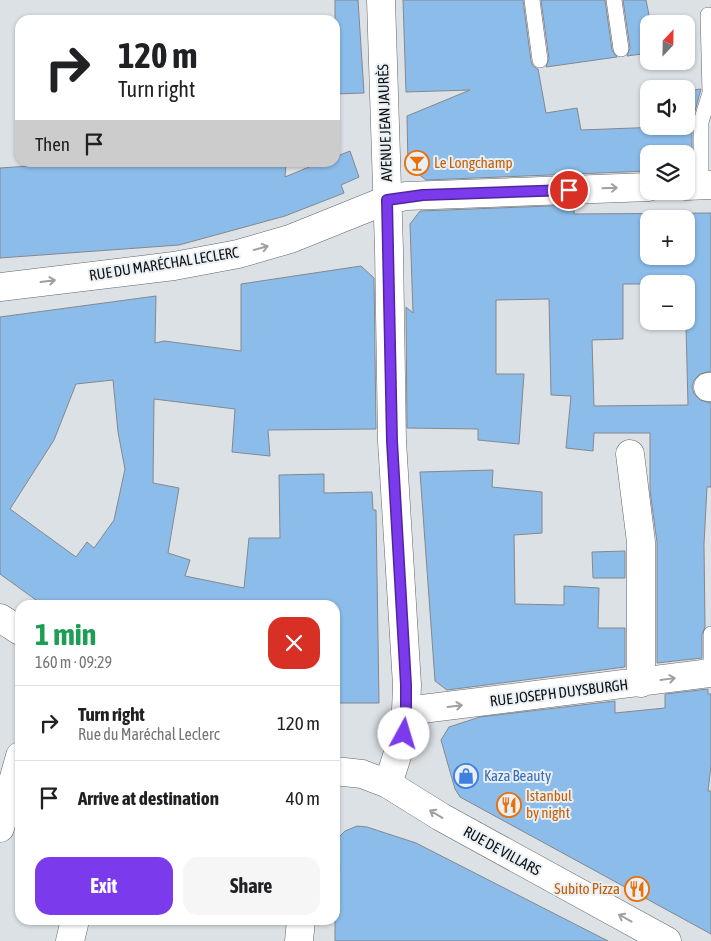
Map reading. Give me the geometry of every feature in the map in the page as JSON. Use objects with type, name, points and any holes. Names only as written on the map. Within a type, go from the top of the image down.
[{"type":"street","name":"AVENUE JEAN JAURÈS","points":[[381,0],[392,441],[406,685],[406,711],[400,751],[388,784]]},
{"type":"street","name":"RUE DU MARÉCHAL LECLERC","points":[[0,287],[174,266],[238,254],[290,239],[387,200],[423,195],[640,187]]},
{"type":"street","points":[[630,454],[641,542],[640,683]]},
{"type":"street","points":[[0,618],[15,627]]},
{"type":"street","name":"RUE JOSEPH DUYSBURGH","points":[[406,711],[711,673]]},
{"type":"street","name":"RUE DE VILLARS","points":[[340,772],[362,774],[388,784],[441,817],[667,941]]},
{"type":"street","points":[[0,828],[15,774]]},
{"type":"street","points":[[70,941],[74,925]]},
{"type":"street","points":[[298,941],[300,925]]},
{"type":"lane","points":[[532,0],[540,60]]},
{"type":"lane","points":[[614,0],[621,49]]},
{"type":"lane","points":[[699,186],[701,122],[710,92],[708,15]]},
{"type":"lane","points":[[711,634],[711,673]]},
{"type":"building","points":[[335,0],[358,0],[364,93],[340,94],[340,15],[335,15]]},
{"type":"building","points":[[403,0],[523,0],[531,61],[533,66],[538,69],[546,113],[577,108],[581,130],[640,128],[640,135],[692,135],[692,145],[640,145],[640,171],[426,180],[408,166],[407,116],[470,90],[406,92]]},
{"type":"building","points":[[541,0],[605,0],[612,50],[617,57],[546,67],[549,59]]},
{"type":"building","points":[[623,0],[646,0],[649,15],[640,15],[640,54],[627,56],[630,48]]},
{"type":"building","points":[[701,89],[695,111],[695,90]]},
{"type":"building","points":[[350,151],[359,177],[341,185],[344,193],[285,216],[179,245],[0,258],[0,168],[286,167],[285,177],[309,167],[340,167],[340,155]]},
{"type":"building","points":[[574,205],[574,214],[640,214],[640,265],[695,265],[695,213],[711,213],[711,371],[700,374],[694,380],[692,387],[694,394],[700,400],[711,403],[711,487],[707,487],[704,544],[705,627],[702,634],[702,658],[657,663],[657,542],[650,491],[650,433],[594,433],[593,451],[566,448],[571,396],[551,395],[549,299],[496,300],[496,374],[524,374],[519,444],[478,440],[478,429],[407,428],[406,307],[413,313],[410,224],[420,211]],"holes":[[[640,275],[695,275],[695,330],[686,330],[688,405],[594,406],[592,340],[623,339],[623,284],[640,284]]]},
{"type":"building","points":[[361,266],[374,278],[376,429],[268,430],[270,456],[232,452],[235,409],[154,399],[153,483],[179,488],[168,553],[190,560],[185,576],[244,588],[249,538],[280,538],[279,475],[324,474],[324,493],[372,492],[373,510],[376,510],[379,703],[340,703],[340,600],[36,600],[0,574],[0,317],[156,296],[155,343],[164,341],[241,351],[241,284]],"holes":[[[113,380],[118,432],[125,469],[114,520],[94,548],[87,542],[76,557],[10,509],[54,440],[76,384]]]},
{"type":"building","points":[[493,470],[492,487],[542,492],[542,533],[514,535],[515,604],[564,605],[564,586],[599,588],[598,628],[625,628],[625,667],[447,690],[435,681],[420,472]]},
{"type":"building","points":[[625,551],[625,578],[593,578],[592,552]]},
{"type":"building","points":[[708,689],[708,694],[711,694],[711,766],[708,791],[711,791],[711,934],[460,797],[455,789],[441,740],[449,727],[480,717],[615,701],[615,713],[665,708],[665,694]]},
{"type":"building","points":[[357,826],[367,827],[416,843],[608,941],[335,941],[335,925],[340,925],[340,836],[345,831]]},
{"type":"place","name":"Le Longchamp","points":[[417,163]]},
{"type":"place","name":"Kaza Beauty","points":[[466,776]]},
{"type":"place","name":"Istanbul by night","points":[[509,805]]},
{"type":"place","name":"Subito Pizza","points":[[637,889]]},
{"type":"route","points":[[404,734],[406,685],[392,441],[387,200],[423,195],[569,190]]}]
